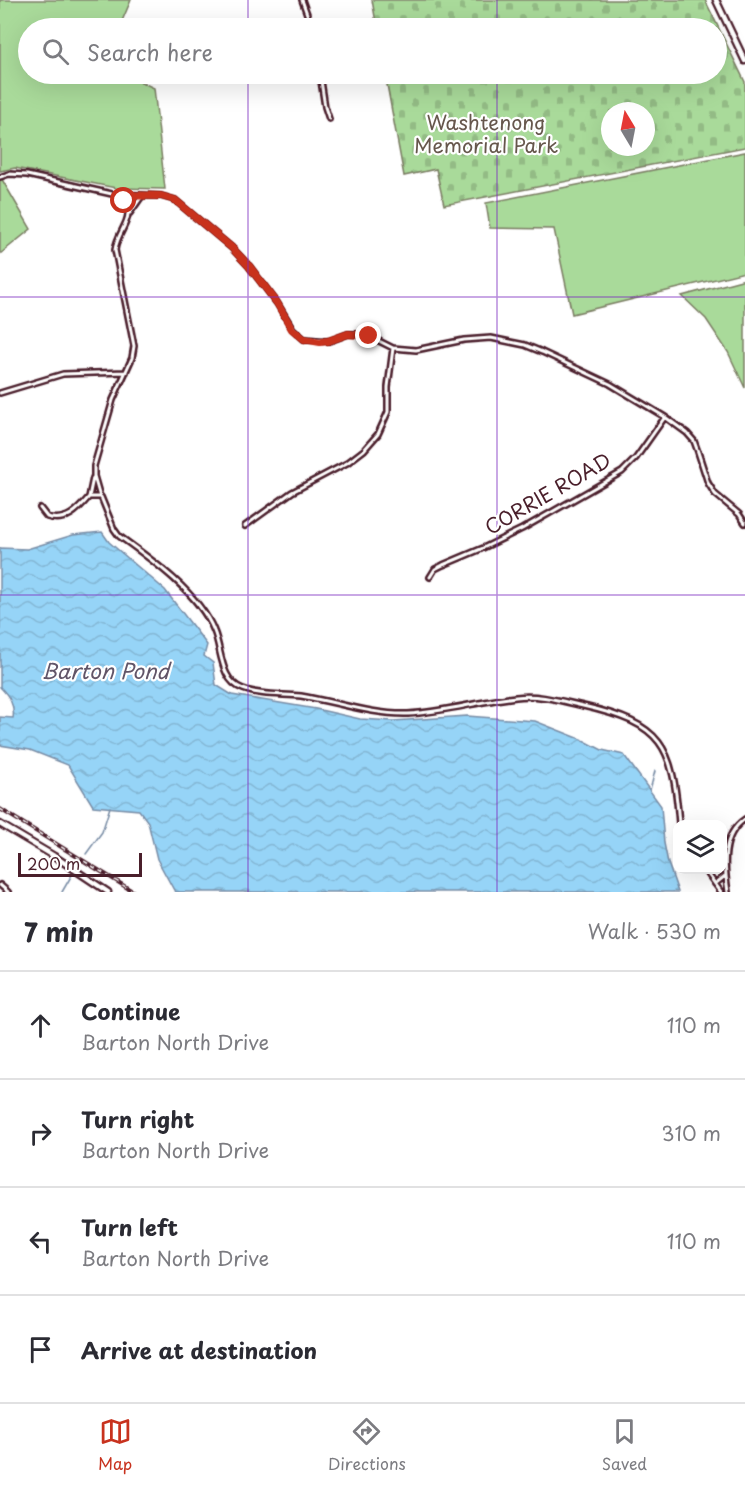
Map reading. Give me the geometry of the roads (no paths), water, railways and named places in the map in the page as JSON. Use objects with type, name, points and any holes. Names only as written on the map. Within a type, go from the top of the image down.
[{"type":"street","points":[[302,0],[308,18]]},
{"type":"street","points":[[716,0],[725,18]]},
{"type":"street","points":[[727,23],[745,61]]},
{"type":"street","points":[[321,84],[329,120]]},
{"type":"street","points":[[0,177],[9,174],[27,175],[118,195],[161,196],[175,200],[232,248],[249,266],[274,299],[292,329],[304,339],[328,341],[348,334],[356,334],[369,336],[393,348],[416,350],[477,338],[491,338],[525,345],[610,384],[687,433],[694,441],[708,483],[715,494],[739,514],[745,523]]},
{"type":"street","points":[[118,195],[128,207],[129,214]]},
{"type":"street","points":[[40,508],[47,517],[63,518],[71,515],[89,496],[110,411],[134,346],[115,250],[129,214],[142,195]]},
{"type":"street","points":[[245,526],[292,492],[347,463],[364,450],[378,434],[388,412],[388,387],[393,348]]},
{"type":"street","points":[[0,393],[63,374],[126,372]]},
{"type":"street","name":"CORRIE ROAD","points":[[430,577],[435,569],[522,529],[622,471],[636,458],[664,417]]},
{"type":"street","points":[[93,476],[114,530],[163,569],[203,611],[214,630],[226,674],[232,684],[243,690],[301,696],[391,714],[412,714],[519,696],[545,697],[611,712],[630,718],[643,726],[660,745],[667,757],[676,787],[679,820]]},
{"type":"street","points":[[89,496],[101,497]]},
{"type":"street","points":[[728,892],[725,876],[725,847],[733,829],[745,819]]},
{"type":"street","points":[[0,824],[108,892]]},
{"type":"street","points":[[708,874],[721,892]]},
{"type":"street","points":[[715,884],[725,876]]},
{"type":"street","points":[[0,885],[8,892]]},
{"type":"water","name":"Barton Pond","points":[[102,532],[109,542],[165,590],[207,645],[204,656],[213,663],[216,685],[232,695],[360,719],[393,721],[467,716],[535,721],[602,750],[624,755],[661,806],[664,843],[678,892],[175,892],[157,859],[148,822],[139,810],[93,806],[68,765],[30,750],[0,745],[0,717],[13,718],[13,709],[11,701],[0,687],[0,548],[27,549],[73,535]]},
{"type":"waterway","points":[[650,790],[655,771]]},
{"type":"waterway","points":[[86,854],[102,832],[110,807]]},
{"type":"waterway","points":[[62,892],[73,873]]},
{"type":"railway","points":[[0,809],[134,892]]},
{"type":"park label","name":"Washtenong Memorial Park","points":[[486,134]]}]
